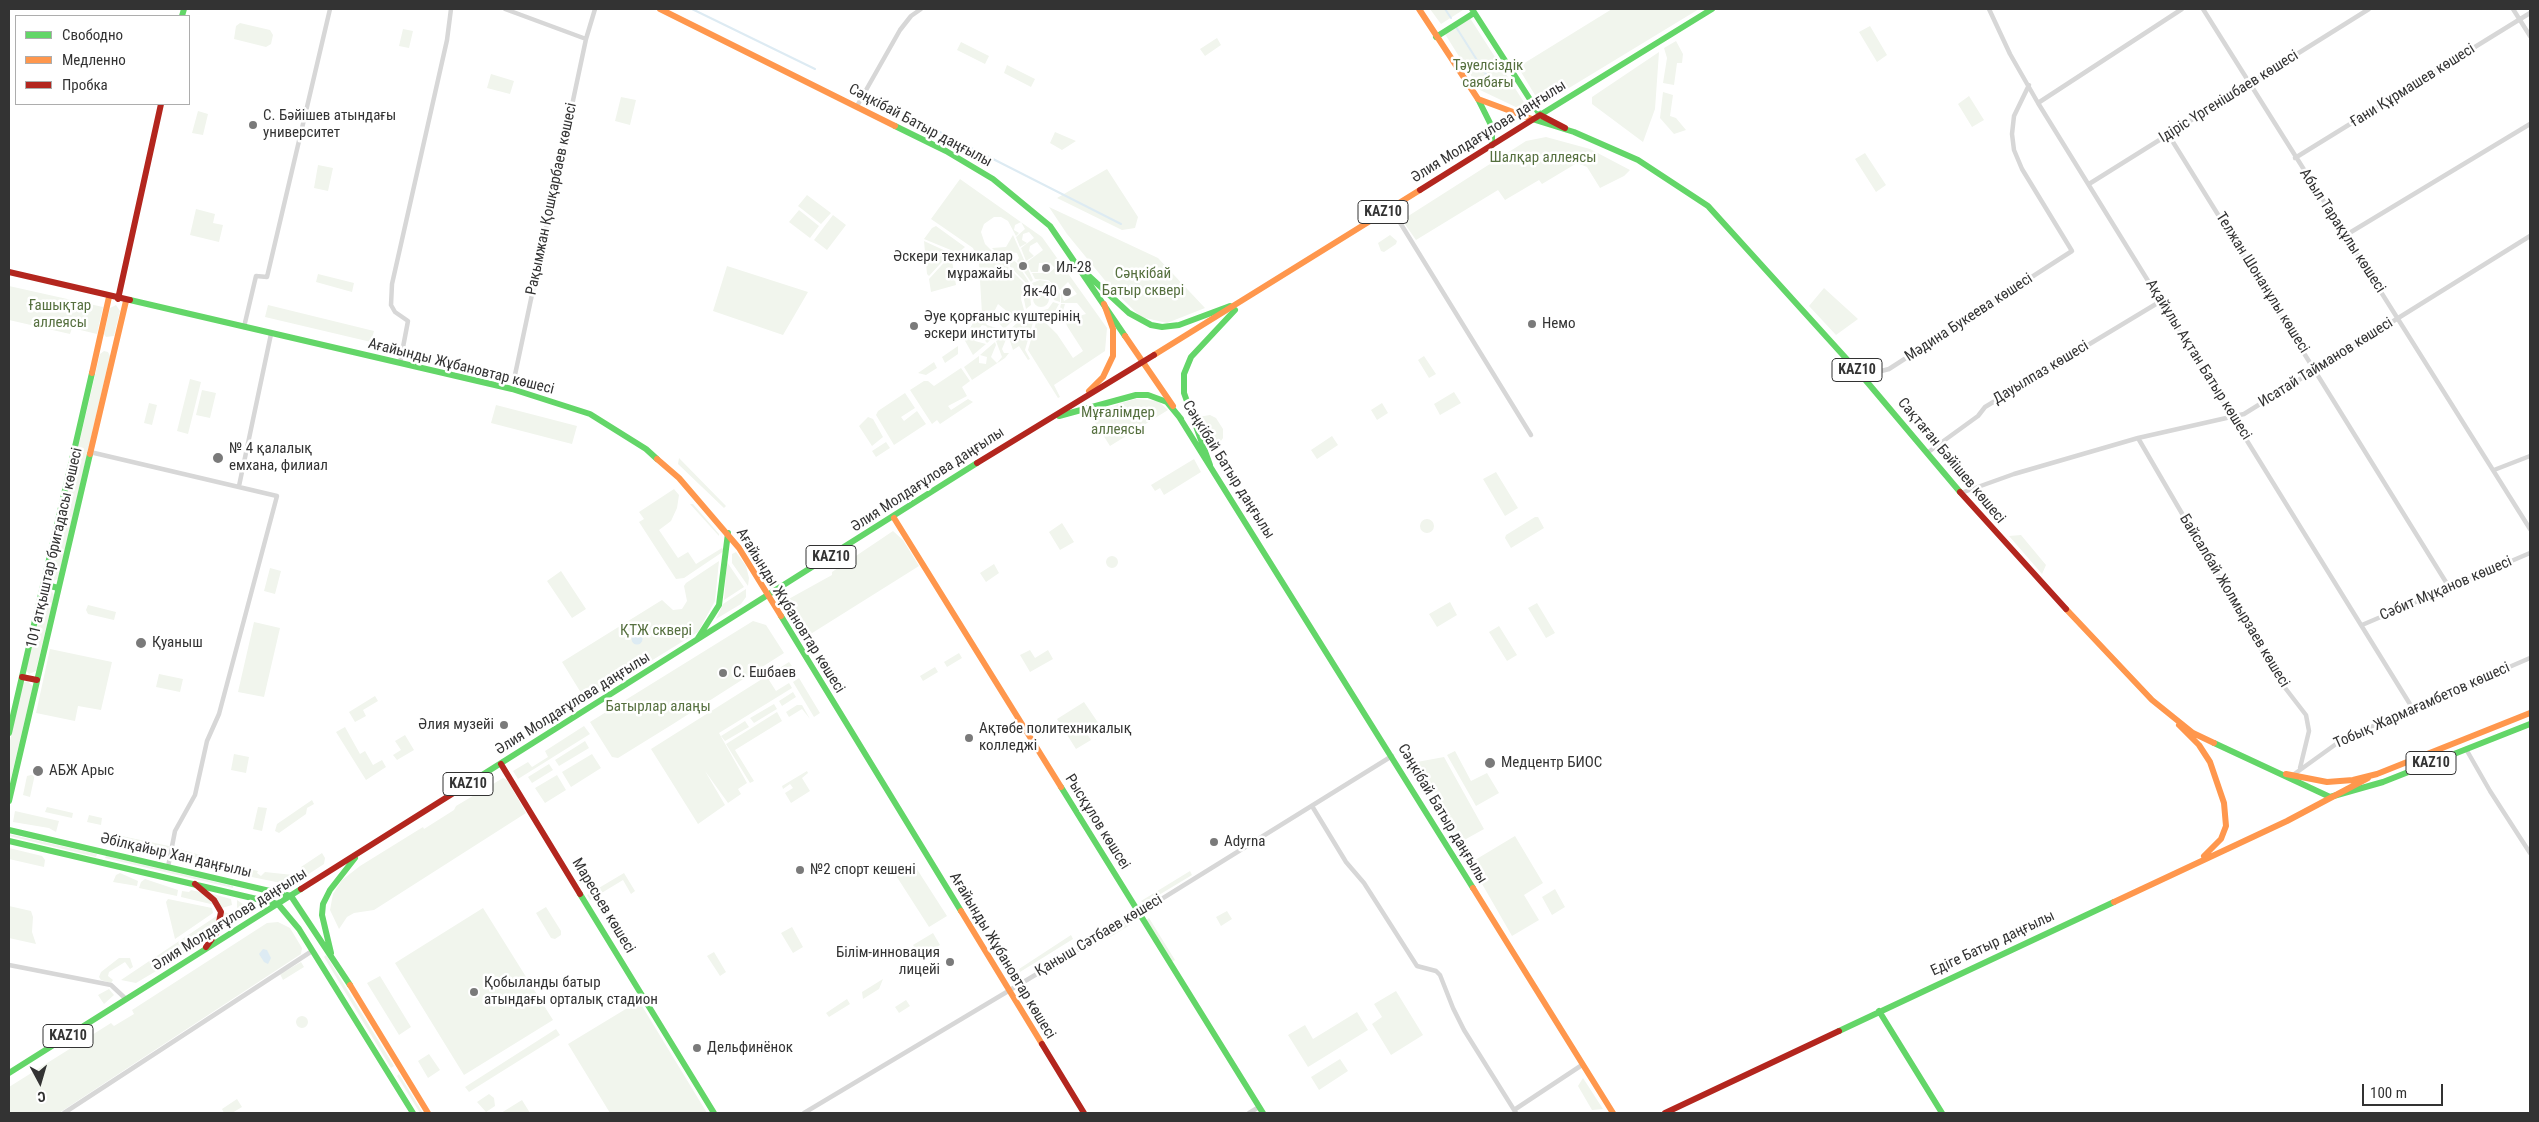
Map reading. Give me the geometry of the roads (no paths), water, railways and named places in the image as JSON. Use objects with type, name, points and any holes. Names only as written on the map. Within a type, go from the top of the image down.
[{"type":"main road","name":"Сәңкібай Батыр даңғылы","points":[[660,9],[946,151],[993,180],[1050,226],[1181,419],[1613,1113]]},
{"type":"main road","points":[[1419,9],[1478,99],[1492,127],[1492,145]]},
{"type":"main road","name":"Әлия Молдағұлова даңғылы","points":[[9,1074],[695,641],[769,597],[1048,419],[1144,362],[1540,114],[1712,9]]},
{"type":"main road","points":[[1436,37],[1473,11],[1540,114]]},
{"type":"main road","name":"Сақтаған Бәйішев көшесі","points":[[1478,99],[1532,120],[1565,128]]},
{"type":"main road","points":[[118,299],[162,105]]},
{"type":"main road","name":"Сақтаған Бәйішев көшесі","points":[[1540,114],[1565,128],[1642,163],[1708,206],[1862,376],[2044,587],[2127,675],[2172,717],[2194,733],[2330,797]]},
{"type":"main road","points":[[1078,266],[1129,313],[1151,325],[1162,327],[1179,325],[1244,300]]},
{"type":"main road","name":"Ағайынды Жұбановтар көшесі","points":[[9,272],[126,301],[512,389],[590,414],[646,449],[679,478],[728,533],[749,563],[1084,1113]]},
{"type":"main road","name":"101 атқыштар бригадасы көшесі","points":[[9,733],[110,297]]},
{"type":"main road","points":[[1210,465],[1184,393],[1184,374],[1196,350],[1244,300]]},
{"type":"main road","name":"101 атқыштар бригадасы көшесі","points":[[9,801],[126,301]]},
{"type":"main road","points":[[1066,409],[1103,377],[1113,356],[1113,329],[1104,304]]},
{"type":"main road","points":[[1048,419],[1136,395],[1148,395],[1166,402],[1181,419]]},
{"type":"main road","name":"Рысқұлов көшсеі","points":[[894,518],[1263,1113]]},
{"type":"main road","points":[[695,641],[713,618],[719,605],[728,533]]},
{"type":"main road","points":[[43,584],[58,588]]},
{"type":"main road","points":[[22,677],[37,680]]},
{"type":"main road","name":"Едіге Батыр даңғылы","points":[[1665,1113],[2287,821],[2377,774],[2530,713]]},
{"type":"main road","points":[[2172,717],[2198,745],[2210,762],[2224,803],[2226,826],[2221,839],[2209,852],[2192,865]]},
{"type":"main road","name":"Едіге Батыр даңғылы","points":[[2330,797],[2377,784],[2530,724]]},
{"type":"main road","name":"Маресьев көшесі","points":[[501,764],[714,1113]]},
{"type":"main road","name":"KAZ10","points":[[2272,771],[2334,782],[2377,774]]},
{"type":"main road","name":"Әбілқайыр Хан даңғылы","points":[[9,830],[291,896]]},
{"type":"main road","name":"Әбілқайыр Хан даңғылы","points":[[9,841],[278,904]]},
{"type":"main road","points":[[102,863],[105,852]]},
{"type":"main road","points":[[331,953],[322,915],[323,904],[334,885],[360,852]]},
{"type":"main road","points":[[195,884],[214,900],[220,912],[217,932],[202,952]]},
{"type":"main road","points":[[291,896],[331,953],[428,1113]]},
{"type":"main road","points":[[278,904],[312,951],[412,1113]]},
{"type":"main road","points":[[312,951],[324,943]]},
{"type":"main road","points":[[1879,1011],[1942,1113]]},
{"type":"street","points":[[244,328],[256,276],[267,277],[330,9]]},
{"type":"street","points":[[400,364],[408,321],[395,312],[391,305],[392,284],[446,40],[451,9]]},
{"type":"street","points":[[505,9],[586,39]]},
{"type":"street","name":"Рақымжан Қошқарбаев көшесі","points":[[512,389],[586,39],[595,9]]},
{"type":"street","points":[[857,106],[900,30],[911,16],[921,9]]},
{"type":"street","name":"Ақайұлы Ақтан Батыр көшесі","points":[[1990,9],[2007,48],[2038,103],[2413,709]]},
{"type":"street","points":[[2038,103],[2182,9]]},
{"type":"street","name":"Абыл Тарақұлы көшесі","points":[[2203,9],[2530,529]]},
{"type":"street","name":"Ідіріс Үргенішбаев көшесі","points":[[2088,184],[2369,9]]},
{"type":"street","points":[[2513,9],[2530,36]]},
{"type":"street","name":"Ғани Құрмашев көшесі","points":[[2295,158],[2530,13]]},
{"type":"street","name":"Мәдина Букеева көшесі","points":[[1862,376],[1889,369],[2072,251],[2022,169],[2014,150],[2012,134],[2014,116],[2028,85]]},
{"type":"street","points":[[2346,235],[2530,124]]},
{"type":"street","name":"Телжан Шонанұлы көшесі","points":[[2168,134],[2449,587]]},
{"type":"street","points":[[1391,208],[1531,435]]},
{"type":"street","name":"Исатай Тайманов көшесі","points":[[1961,493],[2014,474],[2138,438],[2244,414],[2316,371],[2530,236]]},
{"type":"street","name":"Дауылпаз көшесі","points":[[1927,453],[1978,416],[1984,408],[2161,301]]},
{"type":"street","points":[[239,486],[272,334]]},
{"type":"street","name":"Байсалбай Жолмырзаев көшесі","points":[[2138,438],[2279,680],[2306,715],[2309,731],[2300,768]]},
{"type":"street","points":[[90,452],[277,496],[217,722],[208,741],[195,795],[175,831],[168,867]]},
{"type":"street","points":[[2494,470],[2530,456]]},
{"type":"street","name":"Сәбит Мұқанов көшесі","points":[[2362,625],[2530,553]]},
{"type":"street","name":"Тобық Жармағамбетов көшесі","points":[[2292,775],[2343,739],[2530,658]]},
{"type":"street","points":[[2466,749],[2490,792],[2530,853]]},
{"type":"street","name":"Қаныш Сәтбаев көшесі","points":[[804,1113],[1139,913],[1392,756]]},
{"type":"street","points":[[1312,806],[1346,862],[1364,883],[1417,966],[1436,971],[1440,975],[1464,1030],[1515,1112],[1582,1065]]},
{"type":"street","points":[[64,1113],[312,951]]},
{"type":"street","points":[[9,965],[111,986],[126,1000]]},
{"type":"street","points":[[1248,1113],[1259,1107]]},
{"type":"waterway","points":[[692,9],[815,69]]},
{"type":"waterway","points":[[1445,9],[1451,18]]},
{"type":"waterway","points":[[1456,27],[1489,79],[1488,85]]},
{"type":"waterway","points":[[869,96],[1121,224]]},
{"type":"place","name":"С. Бәйішев атындағы университет","points":[[253,125]]},
{"type":"place","name":"Әскери техникалар мұражайы","points":[[1023,266]]},
{"type":"place","name":"Ил-28","points":[[1046,268]]},
{"type":"place","name":"Як-40","points":[[1067,292]]},
{"type":"place","name":"Немо","points":[[1532,324]]},
{"type":"place","name":"Әуе қорғаныс күштерінің әскери институты","points":[[914,326]]},
{"type":"place","name":"№ 4 қалалық емхана, филиал","points":[[218,458]]},
{"type":"place","name":"Қуаныш","points":[[141,643]]},
{"type":"place","name":"С. Ешбаев","points":[[723,673]]},
{"type":"place","name":"Әлия музейі","points":[[504,725]]},
{"type":"place","name":"Ақтөбе политехникалық колледжі","points":[[969,738]]},
{"type":"place","name":"Медцентр БИОС","points":[[1490,763]]},
{"type":"place","name":"АБЖ Арыс","points":[[38,771]]},
{"type":"place","name":"Adyrna","points":[[1214,842]]},
{"type":"place","name":"№2 спорт кешені","points":[[800,870]]},
{"type":"place","name":"Білім-инновация лицейі","points":[[950,962]]},
{"type":"place","name":"Қобыланды батыр атындағы орталық стадион","points":[[474,992]]},
{"type":"place","name":"Дельфинёнок","points":[[697,1048]]},
{"type":"park label","name":"Тәуелсіздік саябағы","points":[[1488,74]]},
{"type":"park label","name":"Шалқар аллеясы","points":[[1543,158]]},
{"type":"park label","name":"Сәңкібай Батыр сквері","points":[[1143,282]]},
{"type":"park label","name":"Ғашықтар аллеясы","points":[[60,314]]},
{"type":"park label","name":"Мұғалімдер аллеясы","points":[[1118,422]]},
{"type":"park label","name":"ҚТЖ сквері","points":[[656,631]]},
{"type":"park label","name":"Батырлар алаңы","points":[[658,707]]}]
